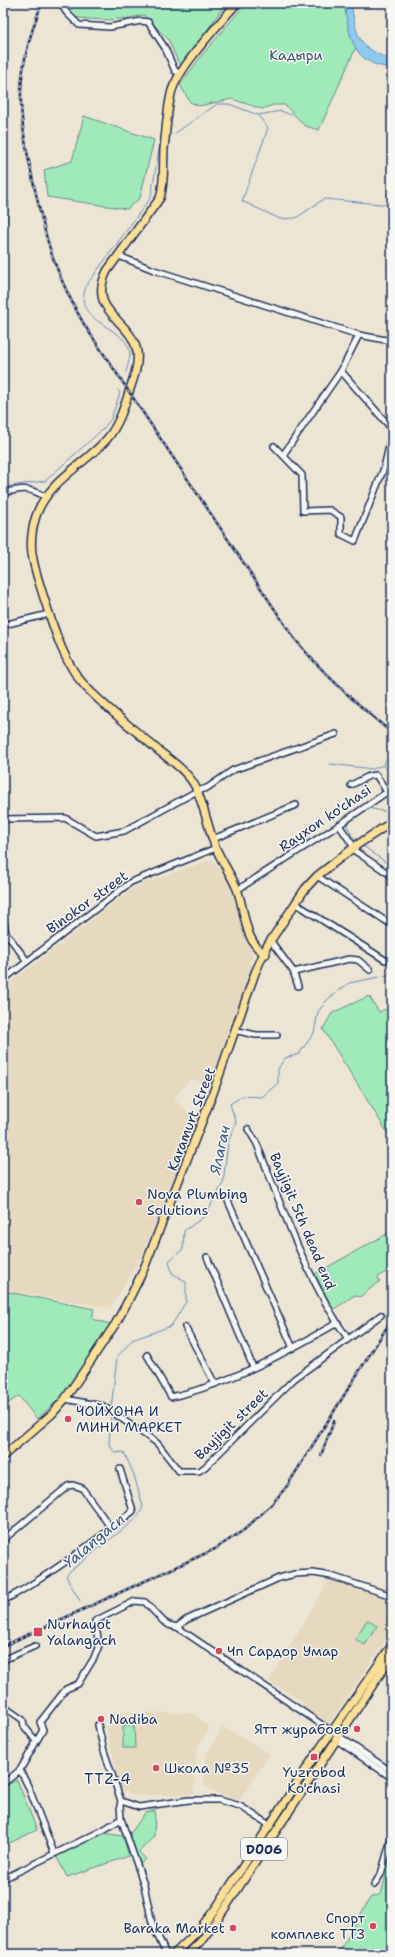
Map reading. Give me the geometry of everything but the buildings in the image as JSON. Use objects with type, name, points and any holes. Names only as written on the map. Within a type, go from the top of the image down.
[{"type":"main road","points":[[237,3],[181,73],[174,86],[171,95],[164,149],[163,186],[160,198],[105,276],[102,286],[102,297],[109,311],[135,344],[138,358],[136,371],[125,405],[109,436],[46,497],[34,525],[31,550],[33,563],[49,614],[67,658],[83,684],[192,780],[216,848],[238,890],[251,939],[265,953],[296,904],[318,877],[355,848],[392,822]]},
{"type":"main road","points":[[368,839],[392,826]]},
{"type":"main road","name":"Karamurt Street","points":[[3,1460],[54,1416],[118,1324],[139,1285],[238,1031],[265,953]]},
{"type":"main road","name":"Karamurt Street","points":[[213,1096],[265,953]]},
{"type":"main road","name":"Karamurt Street","points":[[3,1456],[47,1419],[66,1400]]},
{"type":"main road","name":"D006","points":[[174,1954],[197,1932],[216,1908],[332,1732],[392,1645]]},
{"type":"main road","name":"D006","points":[[188,1954],[203,1938],[223,1912],[392,1656]]},
{"type":"main road","points":[[197,1932],[202,1933],[203,1938]]},
{"type":"street","points":[[61,3],[66,12],[79,25],[110,27],[141,21],[148,22],[165,48],[175,71],[181,73]]},
{"type":"street","points":[[119,256],[154,270],[359,335],[386,340],[392,338]]},
{"type":"street","points":[[283,455],[341,371],[359,335]]},
{"type":"street","points":[[341,371],[392,429]]},
{"type":"street","points":[[274,446],[302,475],[303,511],[330,510],[341,517],[341,534],[356,541],[390,452],[392,432]]},
{"type":"street","points":[[3,493],[18,489],[32,489],[46,497]]},
{"type":"street","points":[[3,625],[49,614]]},
{"type":"street","points":[[3,819],[66,818],[96,836],[124,831],[197,791],[207,788],[233,770],[336,734]]},
{"type":"street","name":"Rayxon ko'chasi","points":[[238,890],[387,792],[376,775],[369,776],[351,785]]},
{"type":"street","points":[[213,839],[296,805]]},
{"type":"street","points":[[339,825],[355,848],[392,876]]},
{"type":"street","name":"Binokor street","points":[[5,979],[131,882],[216,848]]},
{"type":"street","points":[[318,877],[392,925]]},
{"type":"street","points":[[296,904],[386,960]]},
{"type":"street","points":[[4,922],[6,933],[27,961]]},
{"type":"street","points":[[272,941],[294,972],[298,986]]},
{"type":"street","points":[[294,972],[350,959],[358,960],[370,970]]},
{"type":"street","points":[[3,972],[5,979]]},
{"type":"street","points":[[238,1031],[256,1035],[276,1035]]},
{"type":"street","name":"Bayjigit 5th dead end","points":[[248,1128],[257,1144],[310,1273],[329,1312],[348,1339]]},
{"type":"street","points":[[228,1201],[293,1348]]},
{"type":"street","points":[[207,1257],[253,1367]]},
{"type":"street","points":[[348,1339],[381,1315]]},
{"type":"street","name":"Bayjigit street","points":[[147,1355],[171,1397],[194,1392],[215,1384],[293,1348],[337,1323]]},
{"type":"street","points":[[185,1327],[215,1384]]},
{"type":"street","name":"Bayjigit street","points":[[66,1400],[103,1406],[157,1444],[179,1472],[199,1471],[205,1468],[294,1379],[348,1339]]},
{"type":"street","points":[[3,1601],[22,1591],[133,1511],[120,1469]]},
{"type":"street","points":[[3,1540],[68,1486],[73,1485],[82,1488],[111,1528]]},
{"type":"street","points":[[177,1627],[186,1620],[279,1578],[295,1574],[313,1573],[331,1576],[392,1596]]},
{"type":"street","points":[[3,1784],[20,1770],[43,1730],[40,1722],[66,1689],[78,1684],[94,1658],[99,1645],[95,1621],[135,1601],[145,1602],[163,1621],[177,1627],[332,1732],[337,1738],[392,1778]]},
{"type":"street","points":[[3,1660],[35,1646]]},
{"type":"street","points":[[3,1706],[23,1720],[24,1726],[36,1741]]},
{"type":"street","points":[[98,1725],[104,1751],[122,1801],[120,1806],[121,1819],[144,1885],[152,1923],[166,1954]]},
{"type":"street","points":[[337,1738],[392,1772]]},
{"type":"street","points":[[20,1770],[28,1786],[54,1853]]},
{"type":"street","points":[[122,1801],[140,1807],[189,1800],[219,1800],[240,1806],[271,1826]]},
{"type":"street","points":[[3,1879],[103,1830],[121,1819]]},
{"type":"street","points":[[374,1885],[381,1874],[392,1836]]},
{"type":"shaded area","points":[[212,859],[229,881],[253,957],[249,962],[254,969],[212,1087],[191,1078],[173,1099],[198,1119],[147,1247],[111,1308],[3,1290],[3,988],[136,886]]},
{"type":"shaded area","points":[[330,1578],[392,1601],[392,1631],[328,1725],[302,1707],[304,1703],[269,1681]]},
{"type":"shaded area","name":"Школа №35","points":[[113,1712],[193,1713],[210,1728],[197,1748],[194,1794],[137,1796],[121,1789],[106,1727]]},
{"type":"shaded area","points":[[223,1727],[270,1754],[238,1803],[204,1786],[204,1765],[207,1753]]},
{"type":"green space","points":[[68,3],[226,3],[183,65],[179,64],[168,39],[144,15],[109,20],[74,17]]},
{"type":"green space","name":"Кадыри","points":[[246,3],[342,3],[346,8],[356,47],[319,130],[305,126],[285,105],[273,105],[262,109],[232,99],[199,106],[190,102],[180,85],[202,55]]},
{"type":"green space","points":[[84,116],[154,140],[140,198],[127,209],[47,197],[44,170],[72,161]]},
{"type":"green space","points":[[3,201],[9,201],[3,262]]},
{"type":"green space","points":[[369,996],[379,1012],[392,1006],[392,1140],[323,1029],[332,1013]]},
{"type":"green space","points":[[392,1231],[392,1268],[378,1277],[380,1281],[360,1297],[355,1295],[333,1310],[315,1274]]},
{"type":"green space","points":[[3,1291],[94,1309],[92,1319],[110,1324],[65,1394],[37,1419],[19,1396],[3,1407]]},
{"type":"green space","points":[[367,1620],[377,1626],[365,1645],[355,1639]]},
{"type":"green space","points":[[123,1725],[134,1725],[135,1748],[123,1748]]},
{"type":"green space","points":[[17,1780],[37,1830],[3,1846],[3,1787]]},
{"type":"green space","points":[[155,1810],[154,1836],[139,1852],[146,1859],[140,1864],[130,1834],[145,1813]]},
{"type":"green space","points":[[104,1833],[123,1836],[129,1856],[67,1877],[56,1856]]},
{"type":"green space","name":"Спорт комплекс ТТЗ","points":[[392,1852],[392,1954],[338,1954],[370,1898],[381,1894]]},
{"type":"water","points":[[344,3],[351,3],[357,33],[365,45],[380,55],[392,60],[392,68],[368,61],[360,55],[351,37]]},
{"type":"waterway","points":[[174,134],[217,104],[229,104],[258,115],[281,111],[291,115]]},
{"type":"waterway","points":[[258,115],[268,128],[242,201],[280,219],[296,218],[324,199],[392,205]]},
{"type":"waterway","points":[[126,372],[130,354],[127,344],[120,336],[91,316],[85,307],[83,297],[88,283],[151,197],[160,143]]},
{"type":"waterway","points":[[3,487],[45,481],[103,429],[111,419],[120,393],[118,390]]},
{"type":"waterway","points":[[330,764],[373,769],[383,765],[392,750]]},
{"type":"waterway","name":"Ялагач","points":[[383,766],[392,772]]},
{"type":"waterway","name":"Ялагач","points":[[360,813],[368,808],[388,812],[392,811]]},
{"type":"waterway","name":"Ялагач","points":[[346,823],[352,836],[358,841]]},
{"type":"waterway","name":"Ялагач","points":[[362,845],[392,867]]},
{"type":"waterway","name":"Ялагач","points":[[111,1410],[117,1357],[132,1340],[171,1326],[186,1302],[186,1282],[172,1273],[169,1261],[183,1249],[184,1231],[205,1216],[223,1183],[228,1143],[236,1122],[230,1104],[242,1096],[262,1097],[278,1083],[278,1069],[285,1058],[299,1054],[314,1033],[318,1012],[327,1000],[349,983],[389,975],[392,973]]},
{"type":"waterway","name":"Ялагач","points":[[80,1601],[66,1576],[137,1518],[143,1507],[134,1475],[124,1452],[115,1453],[109,1444],[111,1413]]},
{"type":"railway","points":[[42,3],[34,24],[23,69],[21,103],[24,137],[46,235],[52,256],[69,297],[85,326],[294,638],[316,664],[340,688],[392,733]]},
{"type":"railway","points":[[3,1646],[215,1549],[244,1530],[272,1504],[287,1486],[392,1319]]},
{"type":"railway","points":[[321,1455],[334,1421]]},
{"type":"place","name":"Nova Plumbing Solutions","points":[[139,1202]]},
{"type":"place","name":"ЧОЙХОНА И МИНИ МАРКЕТ","points":[[68,1419]]},
{"type":"place","name":"Nurhayot Yalangach","points":[[38,1632]]},
{"type":"place","name":"Чп Сардор Умар","points":[[219,1651]]},
{"type":"place","name":"Nadiba","points":[[101,1719]]},
{"type":"place","name":"Ятт журабоев","points":[[357,1729]]},
{"type":"place","name":"Yuzrobod Ko'chasi","points":[[314,1757]]},
{"type":"place","name":"Школа №35","points":[[156,1768]]},
{"type":"place","name":"Спорт комплекс ТТЗ","points":[[373,1926]]},
{"type":"place","name":"Baraka Market","points":[[233,1928]]},
{"type":"district","name":"TTZ-4","points":[[108,1779]]},
{"type":"water label","name":"Yalangacn","points":[[94,1541]]}]
